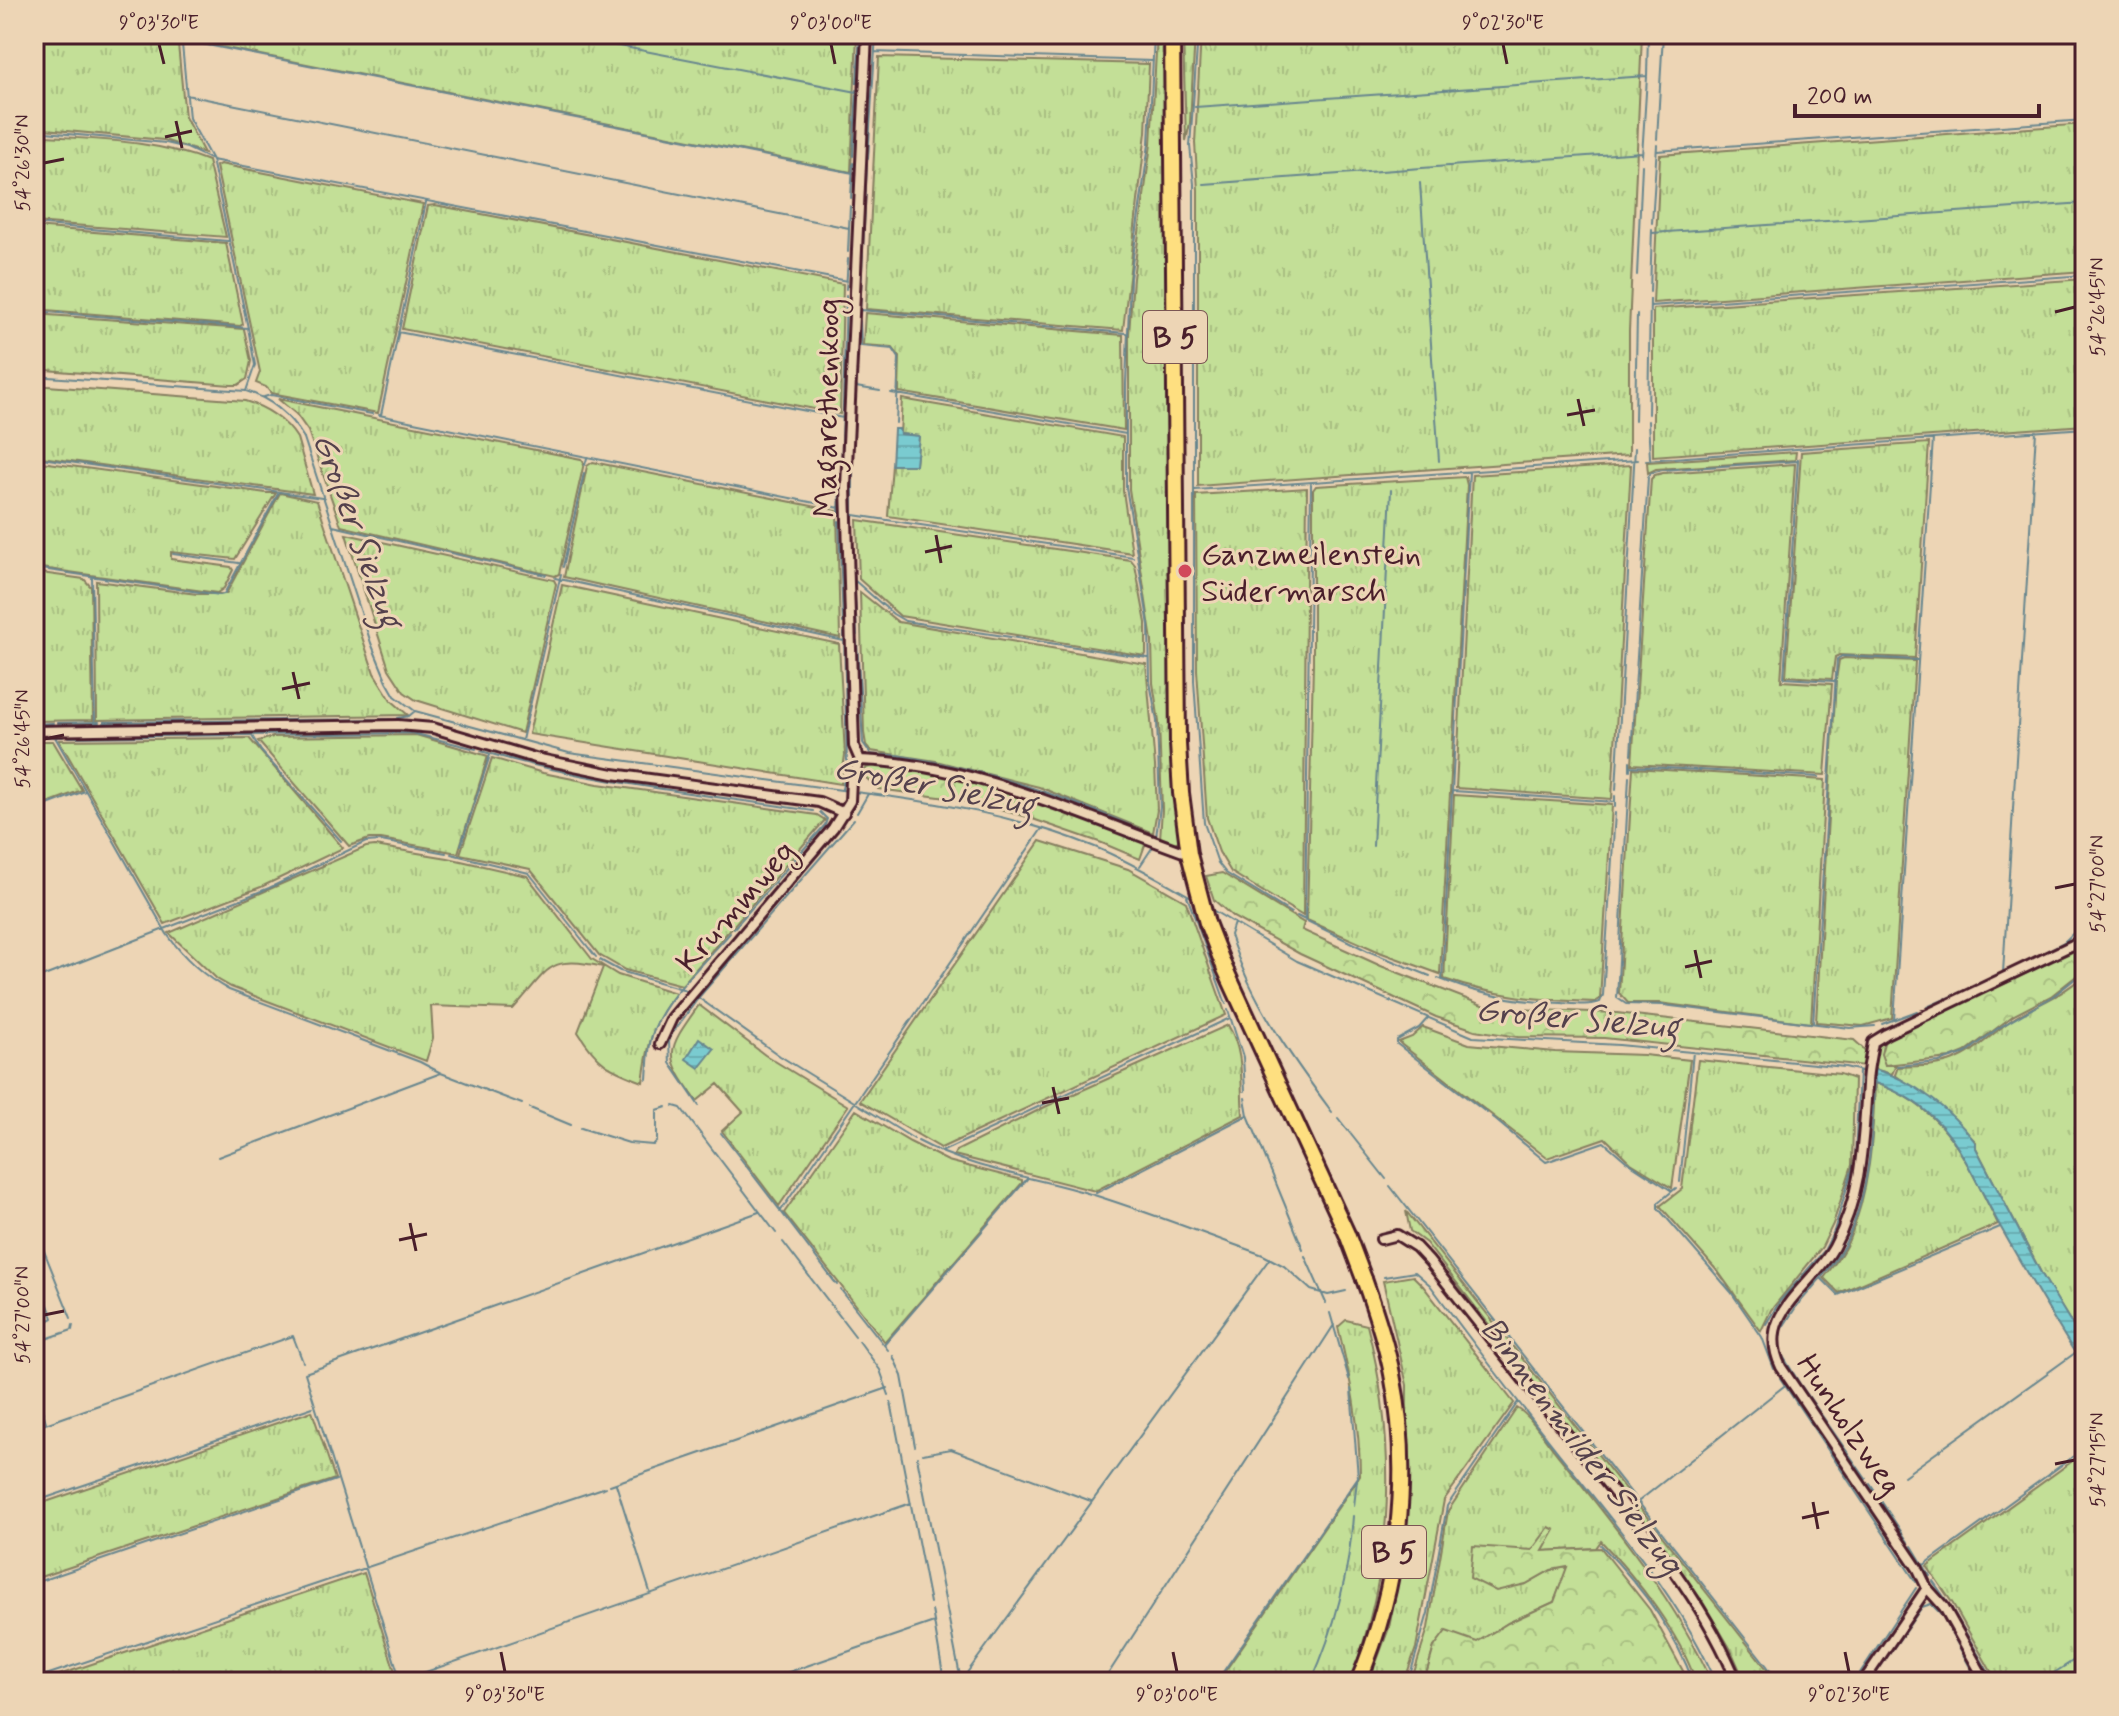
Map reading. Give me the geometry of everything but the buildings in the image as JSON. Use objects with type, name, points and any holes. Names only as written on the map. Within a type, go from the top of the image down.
[{"type":"main road","name":"B 5","points":[[1172,34],[1178,744],[1181,793],[1189,854],[1207,923],[1225,969],[1351,1244],[1392,1375],[1398,1418],[1400,1497],[1389,1583],[1375,1636],[1358,1682]]},
{"type":"street","name":"Magarethenkoog","points":[[860,760],[854,746],[846,487],[867,34]]},
{"type":"street","points":[[34,731],[398,725],[433,728],[535,758],[597,771],[819,802],[844,813]]},
{"type":"street","name":"Krummweg","points":[[660,1044],[672,1018],[844,813],[850,801],[851,780],[860,760]]},
{"type":"street","points":[[860,760],[906,763],[1014,789],[1189,854]]},
{"type":"street","name":"Hunholzweg","points":[[1986,1682],[1944,1607],[1927,1588],[1918,1569],[1781,1367],[1773,1346],[1774,1327],[1781,1313],[1832,1251],[1849,1213],[1862,1163],[1867,1080],[1873,1042],[2085,939]]},
{"type":"street","points":[[1381,1239],[1397,1235],[1416,1247],[1429,1261],[1653,1542],[1696,1601],[1723,1646],[1737,1682]]},
{"type":"street","points":[[1863,1682],[1927,1588]]},
{"type":"green space","points":[[34,34],[177,34],[185,117],[204,153],[164,140],[34,128]]},
{"type":"green space","points":[[184,34],[857,34],[851,172],[186,40]]},
{"type":"green space","points":[[1157,34],[1165,34],[1173,778],[1180,840],[1173,844],[1160,839],[1159,722],[1153,683],[1152,641],[1129,489],[1129,334],[1133,278],[1151,144]]},
{"type":"green space","points":[[1183,34],[1195,34],[1190,123],[1186,141]]},
{"type":"green space","points":[[1201,34],[1642,34],[1629,331],[1629,455],[1198,486],[1198,190],[1195,143]]},
{"type":"green space","points":[[879,57],[1149,64],[1146,132],[1123,330],[866,309]]},
{"type":"green space","points":[[2085,124],[2085,271],[1653,303],[1660,155]]},
{"type":"green space","points":[[34,135],[145,144],[208,161],[226,237],[34,222]]},
{"type":"green space","points":[[220,164],[423,204],[378,413],[271,393],[256,383],[260,372],[216,166]]},
{"type":"green space","points":[[428,206],[843,284],[840,414],[402,329]]},
{"type":"green space","points":[[34,227],[226,243],[243,324],[34,309]]},
{"type":"green space","points":[[2085,279],[2085,425],[1653,456],[1653,309]]},
{"type":"green space","points":[[865,313],[1123,335],[1124,430],[899,392],[900,357],[892,347],[863,345]]},
{"type":"green space","points":[[34,314],[244,329],[251,361],[247,379],[238,385],[231,385],[34,369]]},
{"type":"green space","points":[[34,385],[253,404],[281,420],[297,438],[313,494],[34,456]]},
{"type":"green space","points":[[278,399],[581,459],[584,463],[559,574],[555,576],[341,526],[308,431],[296,414]]},
{"type":"green space","points":[[902,399],[1123,437],[1123,491],[1132,553],[888,516],[892,465],[916,465],[919,436],[900,434]]},
{"type":"green space","points":[[1929,443],[1915,658],[1839,655],[1835,657],[1832,679],[1786,676],[1801,452]]},
{"type":"green space","points":[[1796,452],[1795,460],[1656,469],[1648,473],[1647,462]]},
{"type":"green space","points":[[34,461],[276,493],[235,559],[171,552],[171,559],[231,567],[233,570],[224,588],[217,593],[34,567]]},
{"type":"green space","points":[[593,462],[837,511],[840,638],[564,577],[587,466]]},
{"type":"green space","points":[[1795,464],[1781,681],[1832,684],[1825,775],[1632,764],[1651,479],[1663,473]]},
{"type":"green space","points":[[1631,465],[1612,799],[1456,788],[1472,475]]},
{"type":"green space","points":[[1465,477],[1440,974],[1307,920],[1313,663],[1313,490],[1316,486]]},
{"type":"green space","points":[[1307,488],[1303,916],[1231,872],[1219,852],[1207,818],[1197,670],[1196,495]]},
{"type":"green space","points":[[280,493],[317,501],[374,673],[391,700],[408,715],[97,720],[96,581],[197,594],[226,594]]},
{"type":"green space","points":[[857,520],[1131,560],[1135,565],[1146,623],[1146,654],[900,616],[859,579]]},
{"type":"green space","points":[[346,534],[554,580],[556,584],[522,733],[416,700],[404,692],[389,669]]},
{"type":"green space","points":[[34,572],[84,579],[91,587],[93,720],[34,721]]},
{"type":"green space","points":[[562,585],[839,644],[845,755],[841,784],[529,734]]},
{"type":"green space","points":[[860,592],[898,622],[1146,664],[1157,810],[1153,833],[1039,787],[936,761],[871,751],[866,745],[864,733]]},
{"type":"green space","points":[[1839,660],[1915,661],[1892,1018],[1863,1026],[1816,1022],[1836,680]]},
{"type":"green space","points":[[416,735],[488,756],[458,853],[381,839],[369,839],[349,846],[258,741],[273,737]]},
{"type":"green space","points":[[249,738],[343,848],[261,887],[165,924],[59,740]]},
{"type":"green space","points":[[34,741],[53,741],[82,790],[34,808]]},
{"type":"green space","points":[[492,758],[543,773],[598,784],[817,815],[825,820],[682,985],[625,970],[599,955],[530,869],[460,854]]},
{"type":"green space","points":[[876,765],[911,768],[979,783],[1146,842],[1140,859],[1024,816],[955,799],[878,789],[864,776],[866,768]]},
{"type":"green space","points":[[1633,768],[1825,780],[1811,1023],[1659,1003],[1628,1003],[1619,993]]},
{"type":"green space","points":[[1454,795],[1612,805],[1600,999],[1595,1002],[1519,996],[1444,979]]},
{"type":"green space","points":[[1040,841],[1128,869],[1186,902],[1226,1015],[941,1148],[860,1101]]},
{"type":"green space","points":[[375,846],[527,876],[592,959],[618,975],[676,993],[652,1034],[643,1082],[605,1064],[578,1032],[603,967],[570,962],[550,968],[513,1009],[431,1006],[433,1038],[426,1061],[231,987],[217,979],[169,933],[366,847]]},
{"type":"green space","points":[[1222,873],[1304,923],[1302,930],[1381,966],[1490,1008],[1617,1013],[1854,1040],[1864,1049],[1868,1059],[1866,1066],[1604,1038],[1518,1037],[1475,1030],[1436,1017],[1300,954],[1233,917],[1214,900],[1206,876]]},
{"type":"green space","points":[[2085,946],[2085,969],[2051,996],[2014,1015],[1965,1052],[1950,1058],[1885,1065],[1881,1054],[1885,1039]]},
{"type":"green space","points":[[2085,974],[2085,1317],[2082,1331],[2075,1329],[2047,1284],[1976,1148],[1976,1142],[1944,1110],[1895,1075],[1898,1067],[1941,1064],[1962,1056],[2016,1017],[2060,993]]},
{"type":"green space","points":[[699,1005],[765,1055],[848,1106],[779,1206],[722,1131],[743,1112],[718,1084],[697,1101],[678,1073],[673,1053],[675,1043]]},
{"type":"green space","points":[[1228,1025],[1237,1046],[1241,1068],[1243,1115],[1095,1191],[954,1155],[956,1151],[1047,1106]]},
{"type":"green space","points":[[1423,1027],[1469,1044],[1690,1060],[1672,1188],[1631,1163],[1605,1138],[1547,1158],[1399,1042],[1412,1037]]},
{"type":"green space","points":[[1885,1039],[1885,1065],[1896,1065],[1892,1074],[1874,1069],[1878,1047]]},
{"type":"green space","points":[[1698,1060],[1840,1074],[1854,1079],[1852,1165],[1833,1224],[1822,1247],[1771,1310],[1761,1331],[1719,1273],[1660,1206],[1682,1189]]},
{"type":"green space","points":[[1875,1083],[1920,1106],[1952,1139],[1998,1224],[1839,1293],[1824,1278],[1848,1242],[1866,1184]]},
{"type":"green space","points":[[856,1110],[948,1161],[1022,1180],[885,1342],[784,1213]]},
{"type":"green space","points":[[1406,1211],[1774,1682],[1745,1682],[1730,1648],[1701,1599],[1426,1243],[1410,1231]]},
{"type":"green space","points":[[1413,1276],[1514,1403],[1444,1500],[1416,1648],[1404,1682],[1369,1682],[1389,1628],[1406,1517],[1407,1385],[1383,1281]]},
{"type":"green space","points":[[1346,1320],[1367,1325],[1384,1415],[1387,1460],[1387,1505],[1376,1594],[1350,1682],[1219,1680],[1360,1476],[1354,1401],[1338,1327]]},
{"type":"green space","points":[[1517,1408],[1533,1423],[1600,1508],[1662,1592],[1712,1682],[1696,1682],[1679,1644],[1656,1607],[1601,1541],[1596,1548],[1542,1551],[1550,1527],[1526,1584],[1551,1570],[1568,1567],[1554,1602],[1508,1623],[1477,1643],[1434,1647],[1424,1682],[1411,1682],[1428,1628],[1448,1511]]},
{"type":"green space","points":[[312,1411],[335,1479],[34,1579],[34,1506]]},
{"type":"green space","points":[[2085,1452],[2085,1682],[1997,1682],[1953,1604],[1927,1566]]},
{"type":"green space","points":[[1549,1527],[1555,1530],[1543,1551],[1601,1548],[1650,1610],[1689,1682],[1424,1682],[1434,1647],[1446,1631],[1477,1642],[1508,1623],[1554,1602],[1567,1567],[1551,1570],[1526,1584],[1496,1591],[1470,1578],[1473,1546],[1532,1550]]},
{"type":"green space","points":[[364,1573],[397,1678],[384,1682],[38,1682]]},
{"type":"water","points":[[894,429],[899,429],[900,434],[919,436],[916,465],[892,465]]},
{"type":"water","points":[[699,1038],[714,1049],[699,1068],[686,1059]]},
{"type":"water","points":[[1874,1069],[1903,1081],[1931,1098],[1976,1143],[2041,1273],[2075,1329],[2082,1331],[2085,1317],[2085,1369],[2020,1262],[1953,1141],[1922,1107],[1875,1083]]},
{"type":"waterway","points":[[181,34],[189,118],[212,160],[255,365],[246,391]]},
{"type":"waterway","points":[[557,34],[857,92]]},
{"type":"waterway","points":[[857,83],[860,34]]},
{"type":"waterway","points":[[868,159],[876,34]]},
{"type":"waterway","points":[[1154,34],[1149,144],[1130,278],[1126,487],[1149,625],[1150,682],[1157,721],[1160,807],[1156,837]]},
{"type":"waterway","points":[[1198,34],[1190,146],[1194,184],[1194,681],[1204,823],[1218,863],[1226,873],[1291,913]]},
{"type":"waterway","points":[[1195,107],[1647,76],[1648,34]]},
{"type":"waterway","points":[[1657,139],[1663,34]]},
{"type":"waterway","points":[[182,40],[853,173]]},
{"type":"waterway","points":[[875,52],[1153,61]]},
{"type":"waterway","points":[[1642,156],[1647,77]]},
{"type":"waterway","points":[[853,156],[857,90]]},
{"type":"waterway","points":[[186,95],[849,228]]},
{"type":"waterway","points":[[1657,151],[2085,120]]},
{"type":"waterway","points":[[34,131],[166,143],[187,148],[212,160],[847,281]]},
{"type":"waterway","points":[[1652,223],[1657,145]]},
{"type":"waterway","points":[[1204,184],[1642,152]]},
{"type":"waterway","points":[[851,198],[853,163]]},
{"type":"waterway","points":[[860,314],[867,164]]},
{"type":"waterway","points":[[1637,275],[1642,165]]},
{"type":"waterway","points":[[1420,183],[1439,461]]},
{"type":"waterway","points":[[381,415],[426,202]]},
{"type":"waterway","points":[[1652,233],[2085,203]]},
{"type":"waterway","points":[[848,252],[850,206]]},
{"type":"waterway","points":[[34,224],[228,241]]},
{"type":"waterway","points":[[1650,292],[1652,229]]},
{"type":"waterway","points":[[846,289],[848,259]]},
{"type":"waterway","points":[[1650,306],[2085,275]]},
{"type":"waterway","points":[[841,479],[846,295]]},
{"type":"waterway","points":[[1648,414],[1650,299]]},
{"type":"waterway","points":[[860,310],[1126,333]]},
{"type":"waterway","points":[[34,311],[248,328]]},
{"type":"waterway","points":[[1635,421],[1637,314]]},
{"type":"waterway","points":[[860,321],[861,346],[893,349],[899,358],[896,423]]},
{"type":"waterway","points":[[398,332],[843,418]]},
{"type":"waterway","name":"Großer Sielzug","points":[[34,376],[246,391],[280,409],[304,438],[371,643],[387,682],[395,696],[415,711],[569,753],[849,791]]},
{"type":"waterway","points":[[856,387],[880,391]]},
{"type":"waterway","points":[[891,393],[1126,434]]},
{"type":"waterway","points":[[264,397],[271,395],[372,414]]},
{"type":"waterway","points":[[379,415],[840,508]]},
{"type":"waterway","points":[[1648,421],[1650,458]]},
{"type":"waterway","points":[[1646,460],[2085,428]]},
{"type":"waterway","points":[[2003,973],[2036,431]]},
{"type":"waterway","points":[[1894,1020],[1933,439]]},
{"type":"waterway","points":[[1616,790],[1635,448]]},
{"type":"waterway","points":[[34,457],[322,498]]},
{"type":"waterway","points":[[585,465],[587,458]]},
{"type":"waterway","points":[[1798,459],[1784,678],[1834,681]]},
{"type":"waterway","points":[[1195,490],[1638,460]]},
{"type":"waterway","points":[[1631,755],[1648,477],[1662,470],[1798,461]]},
{"type":"waterway","points":[[1442,980],[1469,472]]},
{"type":"waterway","points":[[563,567],[584,473]]},
{"type":"waterway","points":[[853,473],[853,547]]},
{"type":"waterway","points":[[1305,921],[1311,484]]},
{"type":"waterway","points":[[839,515],[840,488]]},
{"type":"waterway","points":[[1373,846],[1391,490]]},
{"type":"waterway","points":[[34,568],[224,594],[279,492]]},
{"type":"waterway","points":[[854,515],[1133,557]]},
{"type":"waterway","points":[[839,521],[843,623]]},
{"type":"waterway","points":[[333,526],[546,575]]},
{"type":"waterway","points":[[173,554],[239,563]]},
{"type":"waterway","points":[[853,554],[857,635]]},
{"type":"waterway","points":[[522,740],[561,574]]},
{"type":"waterway","points":[[92,577],[95,723]]},
{"type":"waterway","points":[[555,578],[844,641]]},
{"type":"waterway","points":[[854,580],[905,621],[1148,658]]},
{"type":"waterway","points":[[844,633],[847,766]]},
{"type":"waterway","points":[[857,641],[863,743],[871,754],[898,755],[1000,778],[1095,811],[1156,837]]},
{"type":"waterway","points":[[1813,1023],[1837,659],[1842,656],[1917,660]]},
{"type":"waterway","points":[[398,718],[415,711]]},
{"type":"waterway","points":[[104,722],[391,719]]},
{"type":"waterway","points":[[58,723],[99,722]]},
{"type":"waterway","points":[[34,724],[53,723]]},
{"type":"waterway","points":[[69,737],[412,733],[476,749]]},
{"type":"waterway","points":[[252,736],[261,751],[341,841]]},
{"type":"waterway","points":[[34,737],[63,737]]},
{"type":"waterway","points":[[55,737],[167,934],[203,973],[229,990],[522,1104]]},
{"type":"waterway","points":[[481,751],[604,780],[813,811]]},
{"type":"waterway","points":[[461,845],[490,755]]},
{"type":"waterway","points":[[1630,761],[1630,770]]},
{"type":"waterway","points":[[1630,766],[1819,777]]},
{"type":"waterway","points":[[1629,777],[1617,998],[1626,1004],[1663,1005],[1850,1028],[1875,1026]]},
{"type":"waterway","points":[[842,789],[844,780]]},
{"type":"waterway","points":[[34,810],[85,791]]},
{"type":"waterway","points":[[1453,791],[1615,802]]},
{"type":"waterway","name":"Großer Sielzug","points":[[855,792],[946,806],[1066,836],[1108,852],[1193,898]]},
{"type":"waterway","points":[[857,813],[868,794]]},
{"type":"waterway","points":[[1615,796],[1615,807]]},
{"type":"waterway","points":[[734,928],[825,825],[827,819],[820,812]]},
{"type":"waterway","points":[[1438,978],[1468,989],[1514,999],[1582,1004],[1600,1002],[1603,995],[1615,813]]},
{"type":"waterway","points":[[699,1106],[670,1063],[669,1042],[672,1034],[699,997],[854,819]]},
{"type":"waterway","points":[[780,1212],[1041,830]]},
{"type":"waterway","name":"Binnenmilder Sielzug","points":[[34,980],[269,888],[366,842],[381,841],[446,853]]},
{"type":"waterway","points":[[1140,866],[1154,845]]},
{"type":"waterway","name":"Binnenmilder Sielzug","points":[[451,854],[529,873],[596,957]]},
{"type":"waterway","points":[[1187,896],[1226,1004]]},
{"type":"waterway","name":"Großer Sielzug","points":[[1209,908],[1297,961],[1473,1037],[1619,1045],[1845,1067],[1866,1072]]},
{"type":"waterway","points":[[1297,916],[1368,951],[1430,976]]},
{"type":"waterway","points":[[2015,968],[2064,942],[2085,922]]},
{"type":"waterway","points":[[1234,923],[1230,935],[1249,983],[1287,1049],[1332,1112]]},
{"type":"waterway","points":[[647,1079],[652,1035],[665,1008],[730,933]]},
{"type":"waterway","name":"Binnenmilder Sielzug","points":[[600,960],[620,971],[686,990]]},
{"type":"waterway","points":[[1897,1066],[1939,1062],[1966,1053],[1997,1029],[2052,997],[2085,971]]},
{"type":"waterway","points":[[1927,1007],[2006,972]]},
{"type":"waterway","name":"Binnenmilder Sielzug","points":[[696,996],[780,1056],[914,1139]]},
{"type":"waterway","points":[[1228,1010],[1243,1057],[1245,1091]]},
{"type":"waterway","points":[[1882,1024],[1917,1011]]},
{"type":"waterway","points":[[941,1152],[1230,1018]]},
{"type":"waterway","points":[[1427,1019],[1419,1028],[1397,1040],[1397,1044],[1487,1113]]},
{"type":"waterway","points":[[1680,1182],[1693,1052]]},
{"type":"waterway","points":[[1766,1324],[1780,1301],[1824,1251],[1834,1231],[1855,1160],[1859,1071]]},
{"type":"waterway","points":[[218,1157],[441,1073]]},
{"type":"waterway","points":[[1874,1074],[1871,1138],[1861,1201],[1844,1247],[1821,1278],[1838,1295],[2000,1227]]},
{"type":"waterway","points":[[1245,1098],[1248,1115],[1303,1249]]},
{"type":"waterway","points":[[674,1106],[681,1108],[776,1233]]},
{"type":"waterway","points":[[581,1128],[629,1143],[653,1145],[657,1141],[657,1110],[667,1107]]},
{"type":"waterway","points":[[530,1108],[571,1125]]},
{"type":"waterway","points":[[1096,1193],[1248,1115]]},
{"type":"waterway","points":[[1492,1117],[1546,1162],[1604,1142],[1626,1161],[1672,1191]]},
{"type":"waterway","points":[[1338,1118],[1386,1179]]},
{"type":"waterway","points":[[721,1133],[837,1285]]},
{"type":"waterway","name":"Binnenmilder Sielzug","points":[[918,1141],[960,1159],[1115,1202],[1263,1255],[1284,1266],[1311,1290],[1328,1295],[1346,1291]]},
{"type":"waterway","points":[[884,1345],[1027,1179]]},
{"type":"waterway","points":[[1390,1186],[1777,1682]]},
{"type":"waterway","points":[[1676,1188],[1658,1203],[1658,1208],[1731,1292],[1762,1337],[1774,1369]]},
{"type":"waterway","points":[[401,1682],[305,1373],[759,1212]]},
{"type":"waterway","points":[[34,1226],[71,1318]]},
{"type":"waterway","points":[[783,1242],[855,1336]]},
{"type":"waterway","points":[[1305,1256],[1326,1303]]},
{"type":"waterway","points":[[961,1681],[1270,1258]]},
{"type":"waterway","points":[[34,1268],[53,1318],[34,1328]]},
{"type":"waterway","name":"Binnenmilder Sielzug","points":[[1384,1277],[1415,1272],[1430,1285],[1651,1572],[1687,1625],[1716,1682]]},
{"type":"waterway","points":[[1820,1279],[1781,1330],[1781,1353],[1866,1479]]},
{"type":"waterway","points":[[841,1290],[888,1350]]},
{"type":"waterway","points":[[1330,1313],[1349,1379]]},
{"type":"waterway","points":[[34,1343],[72,1330],[73,1325]]},
{"type":"waterway","points":[[1103,1682],[1334,1325]]},
{"type":"waterway","points":[[34,1428],[293,1336],[303,1362]]},
{"type":"waterway","points":[[859,1341],[880,1370],[889,1395]]},
{"type":"waterway","points":[[1904,1476],[2075,1353]]},
{"type":"waterway","points":[[893,1356],[902,1376],[915,1446]]},
{"type":"waterway","points":[[1780,1378],[1916,1582]]},
{"type":"waterway","points":[[34,1381],[46,1422]]},
{"type":"waterway","points":[[1639,1501],[1784,1386]]},
{"type":"waterway","points":[[610,1485],[888,1388]]},
{"type":"waterway","points":[[1216,1682],[1358,1477],[1351,1389]]},
{"type":"waterway","points":[[891,1402],[930,1603]]},
{"type":"waterway","points":[[1408,1682],[1428,1613],[1447,1506],[1518,1402]]},
{"type":"waterway","points":[[34,1502],[313,1407]]},
{"type":"waterway","points":[[1924,1565],[2085,1448]]},
{"type":"waterway","points":[[923,1454],[951,1449],[1091,1501]]},
{"type":"waterway","points":[[917,1457],[961,1681]]},
{"type":"waterway","points":[[34,1583],[336,1480]]},
{"type":"waterway","points":[[1354,1506],[1357,1480]]},
{"type":"waterway","points":[[616,1484],[650,1592]]},
{"type":"waterway","points":[[1870,1484],[1908,1542]]},
{"type":"waterway","points":[[34,1679],[606,1487]]},
{"type":"waterway","points":[[397,1682],[911,1503]]},
{"type":"waterway","points":[[1311,1682],[1340,1601],[1353,1516]]},
{"type":"waterway","points":[[1601,1545],[1666,1626],[1693,1682]]},
{"type":"waterway","points":[[1912,1546],[1930,1576]]},
{"type":"waterway","points":[[1933,1581],[1994,1682]]},
{"type":"waterway","points":[[1854,1682],[1916,1588]]},
{"type":"waterway","points":[[1870,1682],[1922,1607],[1931,1604],[1942,1615],[1978,1682]]},
{"type":"waterway","points":[[932,1610],[943,1675]]},
{"type":"waterway","points":[[760,1682],[934,1622]]},
{"type":"waterway","points":[[2040,1682],[2085,1653]]},
{"type":"place","name":"Ganzmeilenstein Südermarsch","points":[[1185,571]]}]
